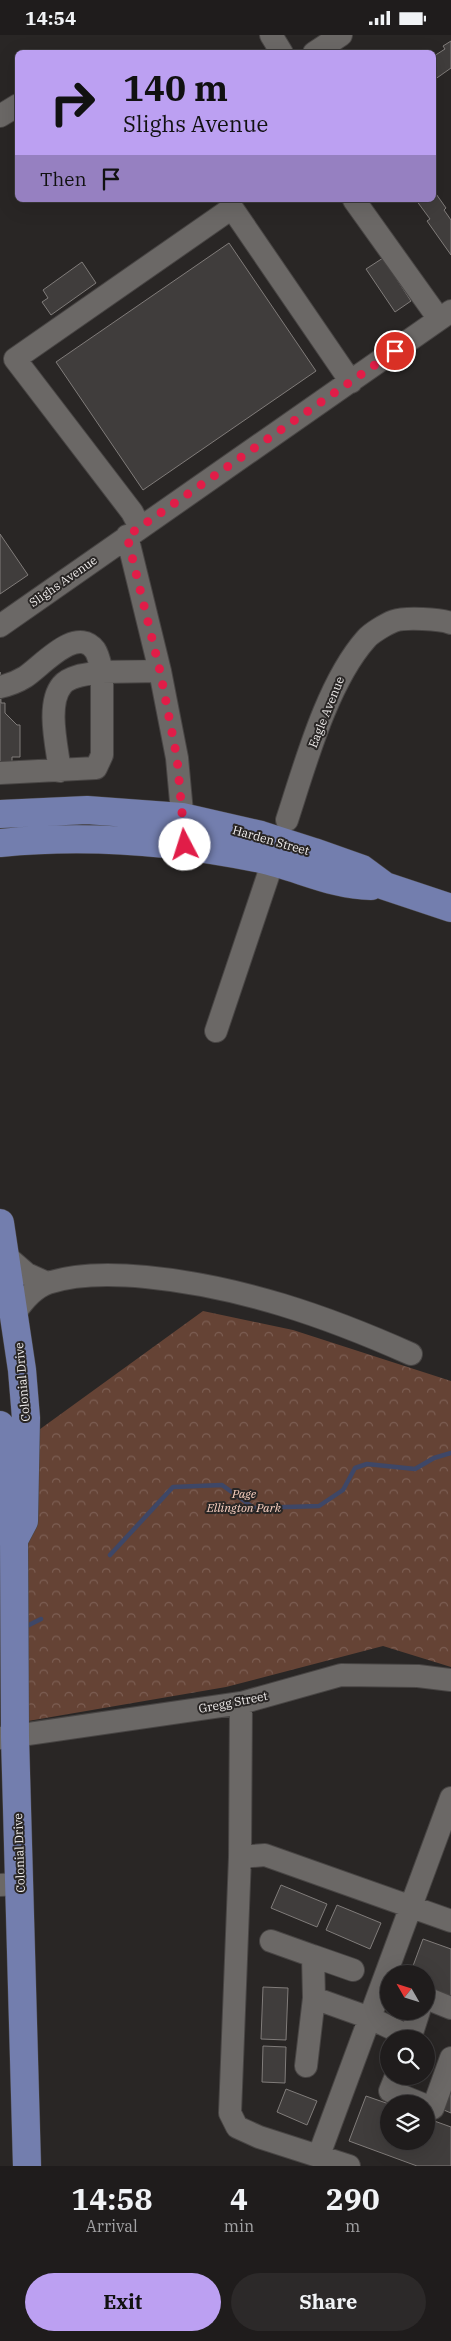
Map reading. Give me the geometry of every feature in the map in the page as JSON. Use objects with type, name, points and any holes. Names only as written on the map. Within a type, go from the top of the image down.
[{"type":"main road","name":"Harden Street","points":[[0,813],[87,810],[182,817],[261,835],[314,852],[362,869],[385,886],[451,908]]},
{"type":"main road","name":"Harden Street","points":[[0,843],[81,838],[141,840],[185,845],[264,860],[354,886],[385,886]]},
{"type":"main road","name":"Colonial Drive","points":[[0,1223],[22,1370],[26,1419],[24,1521],[14,1539],[8,1737],[10,1884],[27,2166]]},
{"type":"main road","name":"Colonial Drive","points":[[0,1425],[6,1524],[14,1539]]},
{"type":"street","points":[[271,35],[280,50]]},
{"type":"street","points":[[318,50],[341,35]]},
{"type":"street","points":[[0,116],[15,107]]},
{"type":"street","points":[[356,202],[445,315]]},
{"type":"street","points":[[185,845],[177,758],[133,531],[132,512],[8,361],[238,204],[351,382]]},
{"type":"street","name":"Slighs Avenue","points":[[0,625],[445,315]]},
{"type":"street","name":"Eagle Avenue","points":[[287,820],[321,722],[342,672],[367,638],[396,620],[443,620],[451,623]]},
{"type":"street","points":[[0,687],[9,685],[34,670],[63,648],[78,641],[86,643],[94,649],[100,665],[102,755],[96,768],[0,773]]},
{"type":"street","points":[[60,771],[53,704],[62,684],[100,665],[160,671]]},
{"type":"street","points":[[0,676],[34,670]]},
{"type":"street","points":[[0,692],[24,684],[34,670]]},
{"type":"street","points":[[0,701],[20,697],[32,685],[34,670]]},
{"type":"street","points":[[216,1031],[267,879]]},
{"type":"street","points":[[5,1255],[27,1274],[47,1283]]},
{"type":"street","points":[[14,1313],[26,1297],[47,1283],[96,1274],[127,1275],[203,1284],[256,1296],[298,1309],[411,1354]]},
{"type":"street","name":"Gregg Street","points":[[8,1737],[241,1703],[341,1675],[451,1680]]},
{"type":"street","points":[[241,1703],[240,1857],[230,2113],[237,2127],[259,2137],[349,2166]]},
{"type":"street","points":[[319,2155],[451,1798]]},
{"type":"street","points":[[240,1857],[265,1855],[451,1921]]},
{"type":"street","points":[[272,1941],[353,1970]]},
{"type":"street","points":[[306,2066],[314,1999],[313,1955]]},
{"type":"street","points":[[314,1999],[370,2018],[394,2030]]},
{"type":"street","points":[[435,2002],[451,2008]]},
{"type":"street","points":[[435,2102],[451,2058]]},
{"type":"street","points":[[392,2085],[390,2091],[400,2095]]},
{"type":"green space","name":"Page Ellington Park","points":[[203,1311],[293,1330],[451,1381],[451,1667],[383,1646],[226,1687],[28,1721],[25,1440]]},
{"type":"building","points":[[451,41],[451,68],[436,79],[436,55],[445,49],[443,46]]},
{"type":"building","points":[[436,194],[446,208],[444,210],[451,220],[451,255],[427,221],[430,219],[417,202],[436,202]]},
{"type":"building","points":[[229,243],[316,371],[143,490],[56,362]]},
{"type":"building","points":[[383,258],[411,301],[395,312],[366,269]]},
{"type":"building","points":[[82,262],[96,283],[51,315],[42,302],[48,298],[43,290]]},
{"type":"building","points":[[0,534],[28,575],[0,594]]},
{"type":"building","points":[[0,672],[1,703],[5,703],[5,713],[17,725],[20,725],[20,757],[12,757],[12,763],[0,763]]},
{"type":"building","points":[[281,1885],[327,1904],[317,1927],[271,1908]]},
{"type":"building","points":[[337,1905],[381,1923],[370,1949],[326,1930]]},
{"type":"building","points":[[423,1939],[451,1949],[451,1998],[435,1992],[435,1965],[413,1965]]},
{"type":"building","points":[[263,1987],[288,1988],[286,2040],[261,2039]]},
{"type":"building","points":[[263,2046],[286,2047],[285,2083],[262,2082]]},
{"type":"building","points":[[451,2076],[451,2113],[439,2108]]},
{"type":"building","points":[[286,2089],[317,2101],[307,2125],[277,2112]]},
{"type":"building","points":[[366,2096],[380,2101],[380,2150],[435,2150],[435,2121],[451,2127],[451,2166],[417,2166],[349,2141]]},
{"type":"waterway","points":[[110,1555],[173,1487],[222,1485],[254,1508],[319,1506],[343,1490],[355,1468],[367,1464],[415,1469],[434,1458],[451,1453]]},
{"type":"waterway","points":[[27,1626],[41,1619]]},
{"type":"route","points":[[185,845],[177,758],[160,671],[127,536],[395,351]]}]
